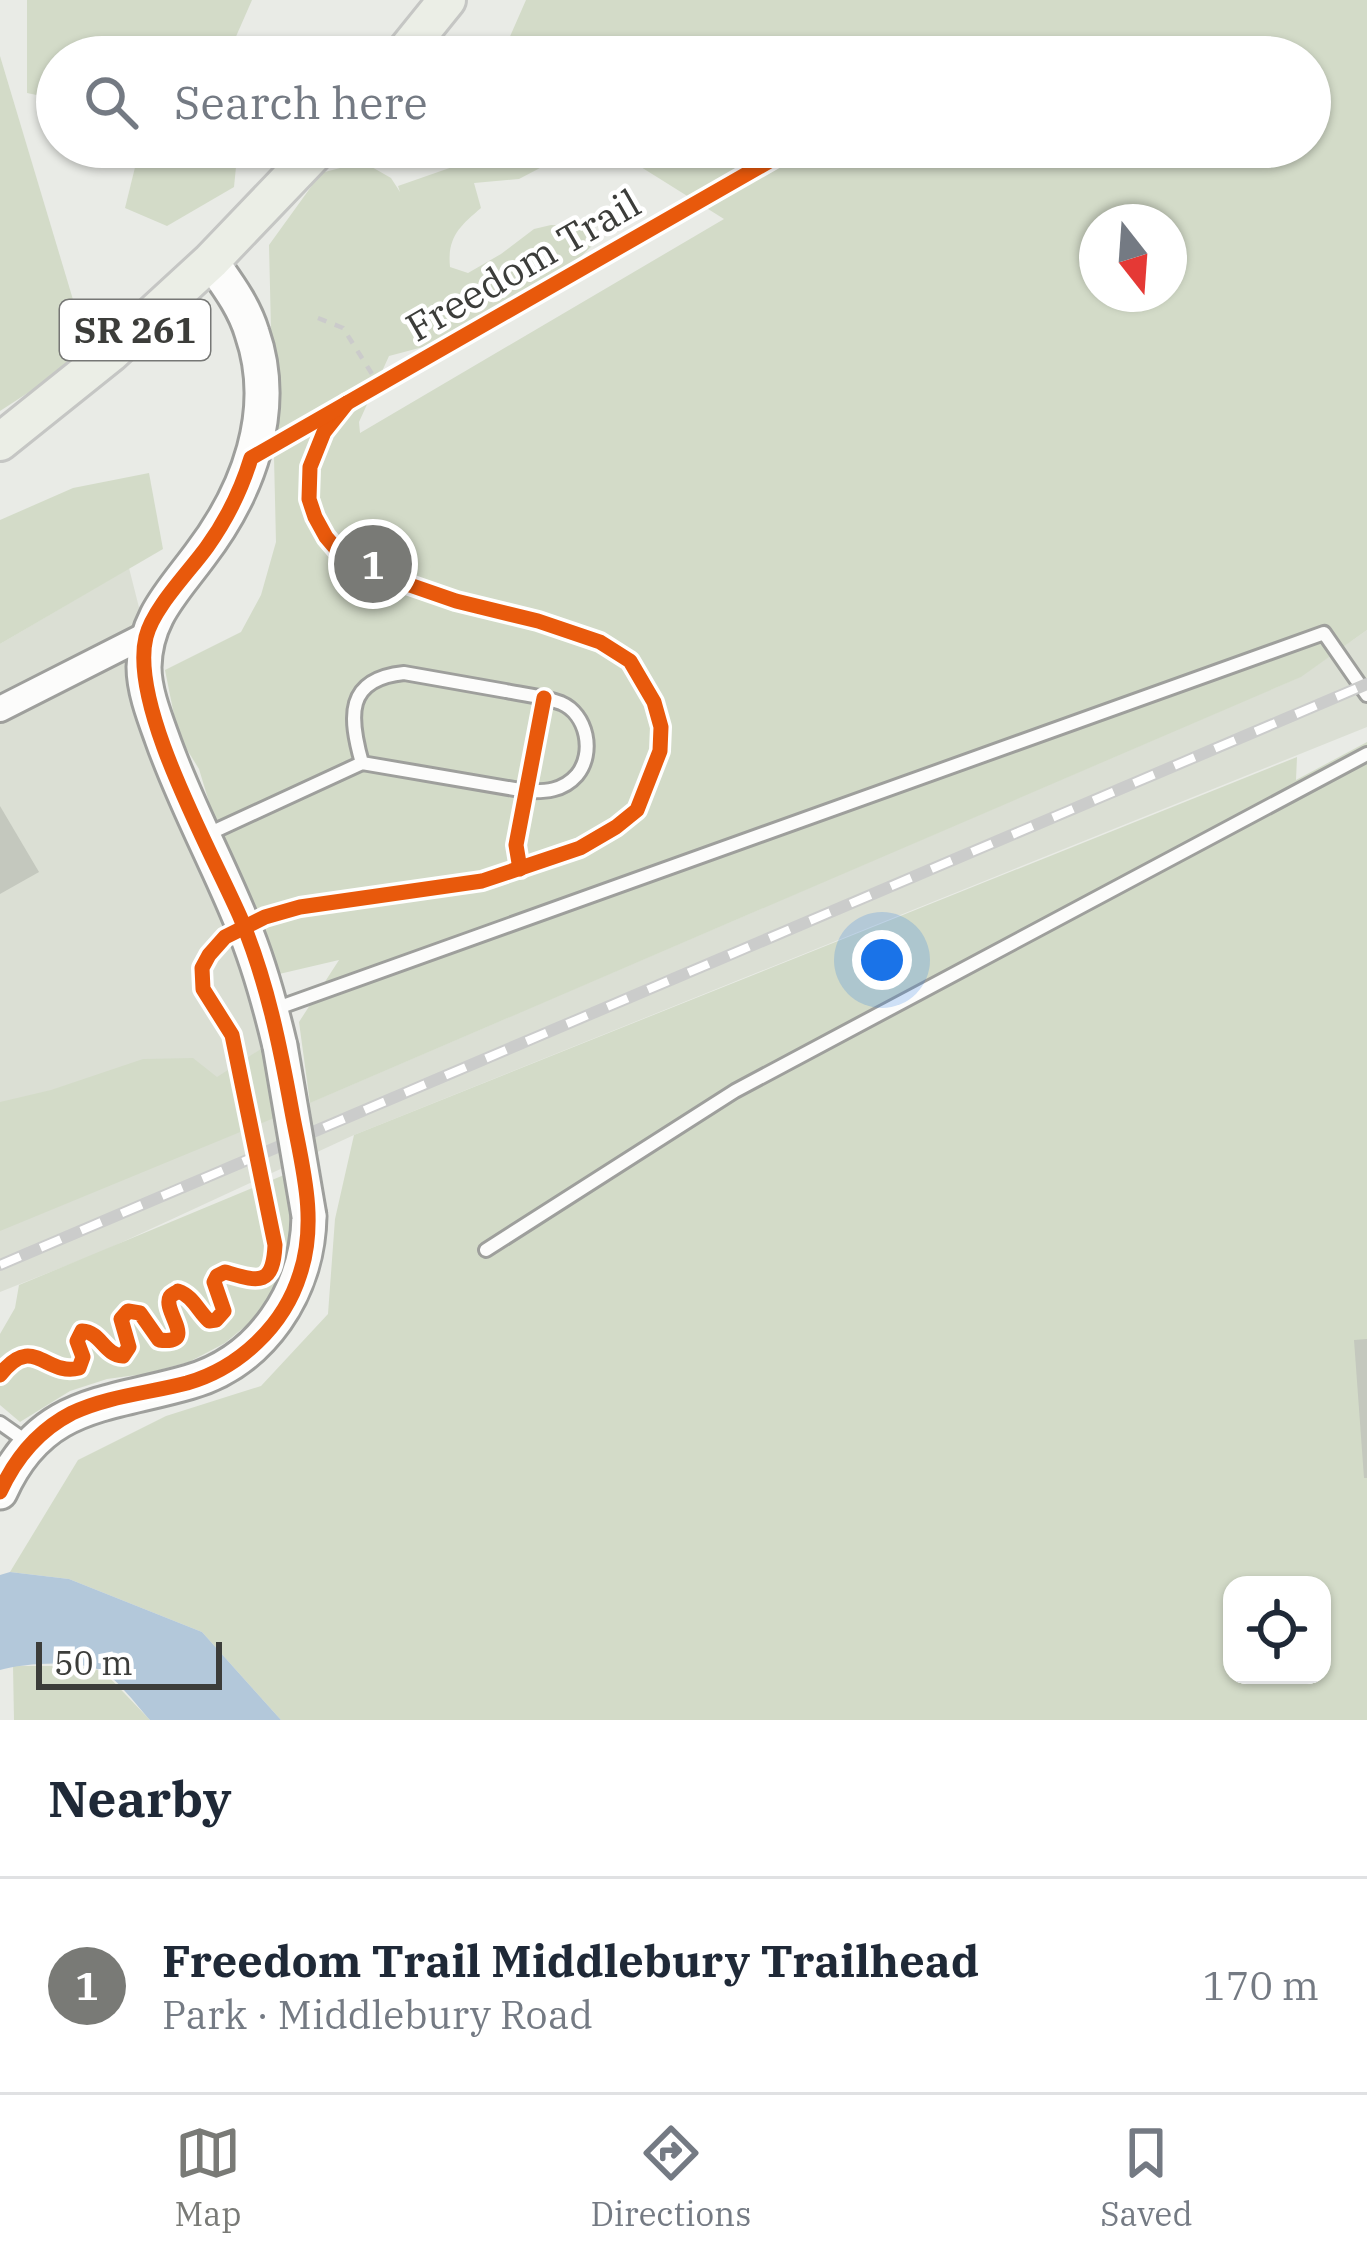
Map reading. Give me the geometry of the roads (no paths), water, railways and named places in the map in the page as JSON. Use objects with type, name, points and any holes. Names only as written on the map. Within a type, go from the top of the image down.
[{"type":"main road","points":[[418,36],[446,0]]},
{"type":"main road","name":"SR 261","points":[[0,442],[111,353],[211,261],[300,168]]},
{"type":"street","points":[[0,1492],[31,1444],[73,1413],[191,1382],[214,1373],[253,1346],[270,1329],[294,1290],[306,1255],[309,1216],[272,1010],[242,922],[170,760],[144,674],[146,635],[226,518],[258,436],[261,361],[244,312],[211,261]]},
{"type":"street","points":[[0,709],[146,635]]},
{"type":"lane","points":[[272,1010],[1324,633],[1367,695]]},
{"type":"lane","points":[[203,836],[362,763],[548,792],[579,772],[586,736],[581,720],[566,705],[544,698],[404,673],[386,675],[367,685],[352,712],[362,763]]},
{"type":"lane","points":[[486,1250],[735,1091],[1367,754]]},
{"type":"lane","points":[[0,1423],[31,1444]]},
{"type":"water","points":[[0,1575],[69,1579],[202,1632],[281,1720],[150,1720],[115,1680],[94,1668],[52,1664],[0,1670]]},
{"type":"railway","points":[[0,1265],[1367,684]]},
{"type":"place","name":"Freedom Trail Middlebury Trailhead","points":[[373,564]]}]
